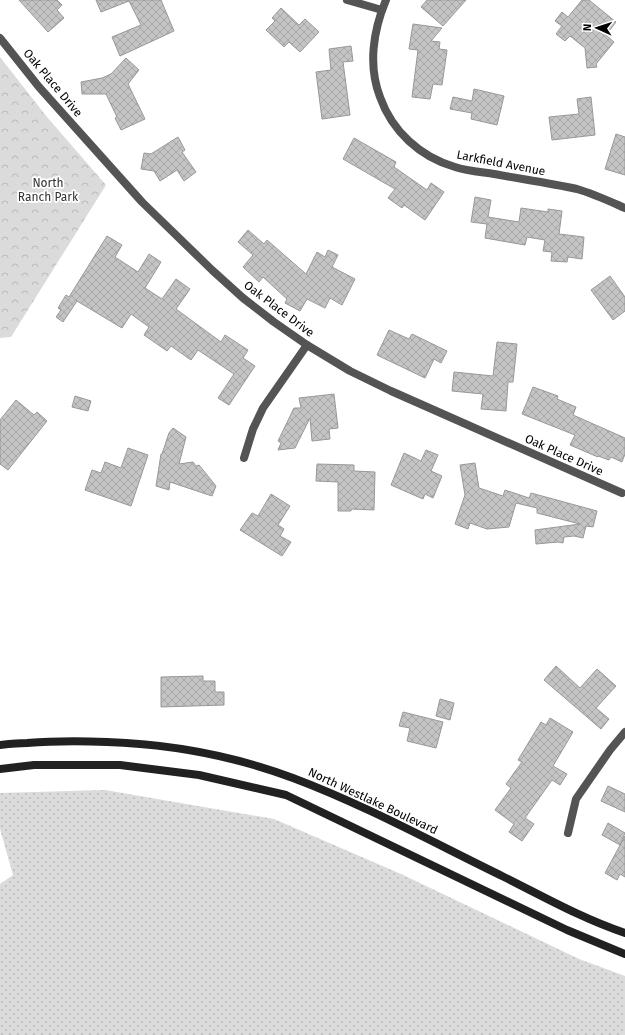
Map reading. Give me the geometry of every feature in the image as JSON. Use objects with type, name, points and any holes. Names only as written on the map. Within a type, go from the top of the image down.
[{"type":"main road","name":"North Westlake Boulevard","points":[[0,745],[52,741],[82,741],[122,742],[163,746],[203,753],[292,777],[345,799],[574,911],[625,933]]},
{"type":"main road","points":[[0,769],[34,765],[120,764],[199,774],[286,795],[567,930],[625,954]]},
{"type":"street","points":[[347,0],[382,10]]},
{"type":"street","name":"Larkfield Avenue","points":[[386,0],[377,29],[373,53],[373,71],[376,87],[383,106],[391,120],[401,134],[415,147],[434,159],[455,167],[577,189],[601,196],[625,208]]},
{"type":"street","name":"Oak Place Drive","points":[[0,38],[38,87],[142,202],[212,270],[243,298],[274,322],[307,345],[350,371],[391,392],[622,493]]},
{"type":"street","points":[[244,458],[253,429],[263,408],[307,345]]},
{"type":"street","points":[[568,833],[576,799],[610,750],[625,732]]},
{"type":"green space","name":"North Ranch Park","points":[[0,57],[47,117],[106,185],[11,337],[0,338]]},
{"type":"green space","points":[[105,790],[274,819],[401,874],[579,959],[625,976],[625,1035],[0,1035],[0,884],[13,875],[0,829],[0,793]]},
{"type":"building","points":[[19,0],[57,0],[62,5],[57,10],[64,18],[48,32]]},
{"type":"building","points":[[96,0],[161,0],[174,31],[120,56],[112,37],[141,25],[129,1],[101,12]]},
{"type":"building","points":[[427,0],[466,0],[443,26],[421,7]]},
{"type":"building","points":[[582,0],[589,0],[616,22],[606,35],[614,42],[596,64],[597,67],[587,68],[585,48],[570,36],[565,41],[556,34],[562,26],[555,21],[562,12],[568,17]]},
{"type":"building","points":[[281,8],[299,25],[305,19],[319,32],[300,52],[289,42],[284,47],[266,30],[275,21],[272,18]]},
{"type":"building","points":[[413,24],[442,28],[431,41],[440,42],[439,49],[447,50],[442,85],[433,84],[430,99],[412,97],[418,50],[409,49]]},
{"type":"building","points":[[351,46],[353,61],[343,62],[350,115],[322,119],[316,72],[331,70],[329,49]]},
{"type":"building","points":[[126,58],[139,70],[128,84],[145,119],[121,130],[115,118],[117,117],[106,94],[82,94],[81,82],[102,78],[111,74]]},
{"type":"building","points":[[474,89],[504,96],[497,125],[471,119],[472,113],[450,109],[453,97],[472,101]]},
{"type":"building","points":[[591,97],[595,135],[552,140],[549,117],[579,114],[577,99]]},
{"type":"building","points":[[616,134],[625,137],[625,175],[605,169]]},
{"type":"building","points":[[178,137],[185,150],[182,152],[196,172],[184,181],[177,170],[160,181],[154,171],[141,169],[144,153],[151,154]]},
{"type":"building","points":[[354,138],[396,162],[394,167],[427,190],[431,183],[444,192],[425,220],[404,205],[402,208],[388,198],[395,189],[343,159]]},
{"type":"building","points":[[475,197],[491,200],[488,217],[519,222],[521,208],[548,212],[548,209],[562,211],[559,234],[584,237],[582,259],[568,257],[567,262],[551,261],[552,252],[543,251],[545,240],[527,237],[525,245],[485,238],[487,224],[471,222]]},
{"type":"building","points":[[248,230],[264,244],[267,240],[306,274],[317,252],[325,257],[328,250],[338,255],[332,267],[355,279],[342,305],[330,298],[325,308],[307,299],[300,311],[285,303],[287,299],[263,277],[259,282],[243,267],[253,255],[238,242]]},
{"type":"building","points":[[107,236],[122,245],[115,257],[138,272],[149,254],[161,262],[145,288],[162,299],[176,279],[190,289],[176,309],[221,342],[225,335],[248,350],[243,358],[255,366],[229,405],[218,398],[234,374],[198,350],[191,360],[171,346],[167,351],[144,335],[149,327],[131,314],[122,328],[77,301],[63,322],[56,317],[61,310],[58,308],[66,295],[69,297]]},
{"type":"building","points":[[610,276],[625,297],[625,311],[613,320],[591,290]]},
{"type":"building","points":[[389,330],[409,339],[412,334],[447,351],[441,363],[434,359],[425,378],[377,355]]},
{"type":"building","points":[[497,342],[517,344],[513,382],[508,382],[506,411],[481,409],[483,394],[452,391],[454,372],[493,376]]},
{"type":"building","points":[[533,387],[558,396],[557,399],[576,407],[573,415],[625,438],[625,454],[622,462],[611,457],[609,460],[598,457],[570,445],[575,435],[522,414]]},
{"type":"building","points":[[334,394],[338,428],[329,429],[330,439],[312,441],[310,418],[295,448],[278,450],[281,443],[278,441],[294,408],[301,408],[299,398]]},
{"type":"building","points":[[75,396],[91,401],[88,411],[72,407]]},
{"type":"building","points":[[16,400],[34,415],[37,412],[47,421],[8,470],[0,464],[0,420]]},
{"type":"building","points":[[173,428],[186,437],[179,464],[193,462],[196,466],[199,465],[216,486],[212,496],[170,482],[169,490],[156,486],[161,454],[169,433]]},
{"type":"building","points":[[128,448],[148,455],[131,506],[85,490],[92,470],[101,473],[105,462],[121,468]]},
{"type":"building","points":[[426,450],[438,455],[431,471],[442,476],[433,498],[425,494],[423,499],[391,485],[404,453],[421,461]]},
{"type":"building","points":[[475,463],[479,488],[503,496],[505,490],[529,498],[531,493],[597,511],[593,527],[586,526],[583,538],[574,536],[564,537],[563,543],[536,544],[535,530],[580,524],[537,513],[537,508],[516,503],[509,527],[487,529],[470,523],[468,529],[455,524],[465,495],[460,465]]},
{"type":"building","points":[[317,464],[354,465],[354,471],[375,472],[374,510],[351,509],[351,511],[338,511],[338,482],[316,481]]},
{"type":"building","points":[[271,494],[290,506],[278,525],[284,529],[280,536],[291,542],[282,556],[240,530],[252,513],[258,516]]},
{"type":"building","points":[[556,666],[580,688],[597,669],[616,686],[596,708],[609,719],[601,729],[544,680]]},
{"type":"building","points":[[203,676],[203,681],[215,681],[215,692],[224,692],[224,705],[161,707],[161,677]]},
{"type":"building","points":[[440,699],[454,703],[450,720],[436,716]]},
{"type":"building","points":[[403,712],[443,722],[436,748],[407,741],[410,728],[399,726]]},
{"type":"building","points":[[550,718],[573,732],[553,766],[567,774],[560,785],[552,780],[525,818],[534,824],[522,841],[509,832],[514,824],[495,810],[511,788],[506,784],[522,762],[518,760],[541,722],[546,725]]},
{"type":"building","points":[[608,786],[625,794],[625,812],[601,801]]},
{"type":"building","points":[[608,823],[625,833],[620,845],[602,835]]},
{"type":"building","points":[[625,836],[625,877],[620,874],[617,880],[605,873]]}]
